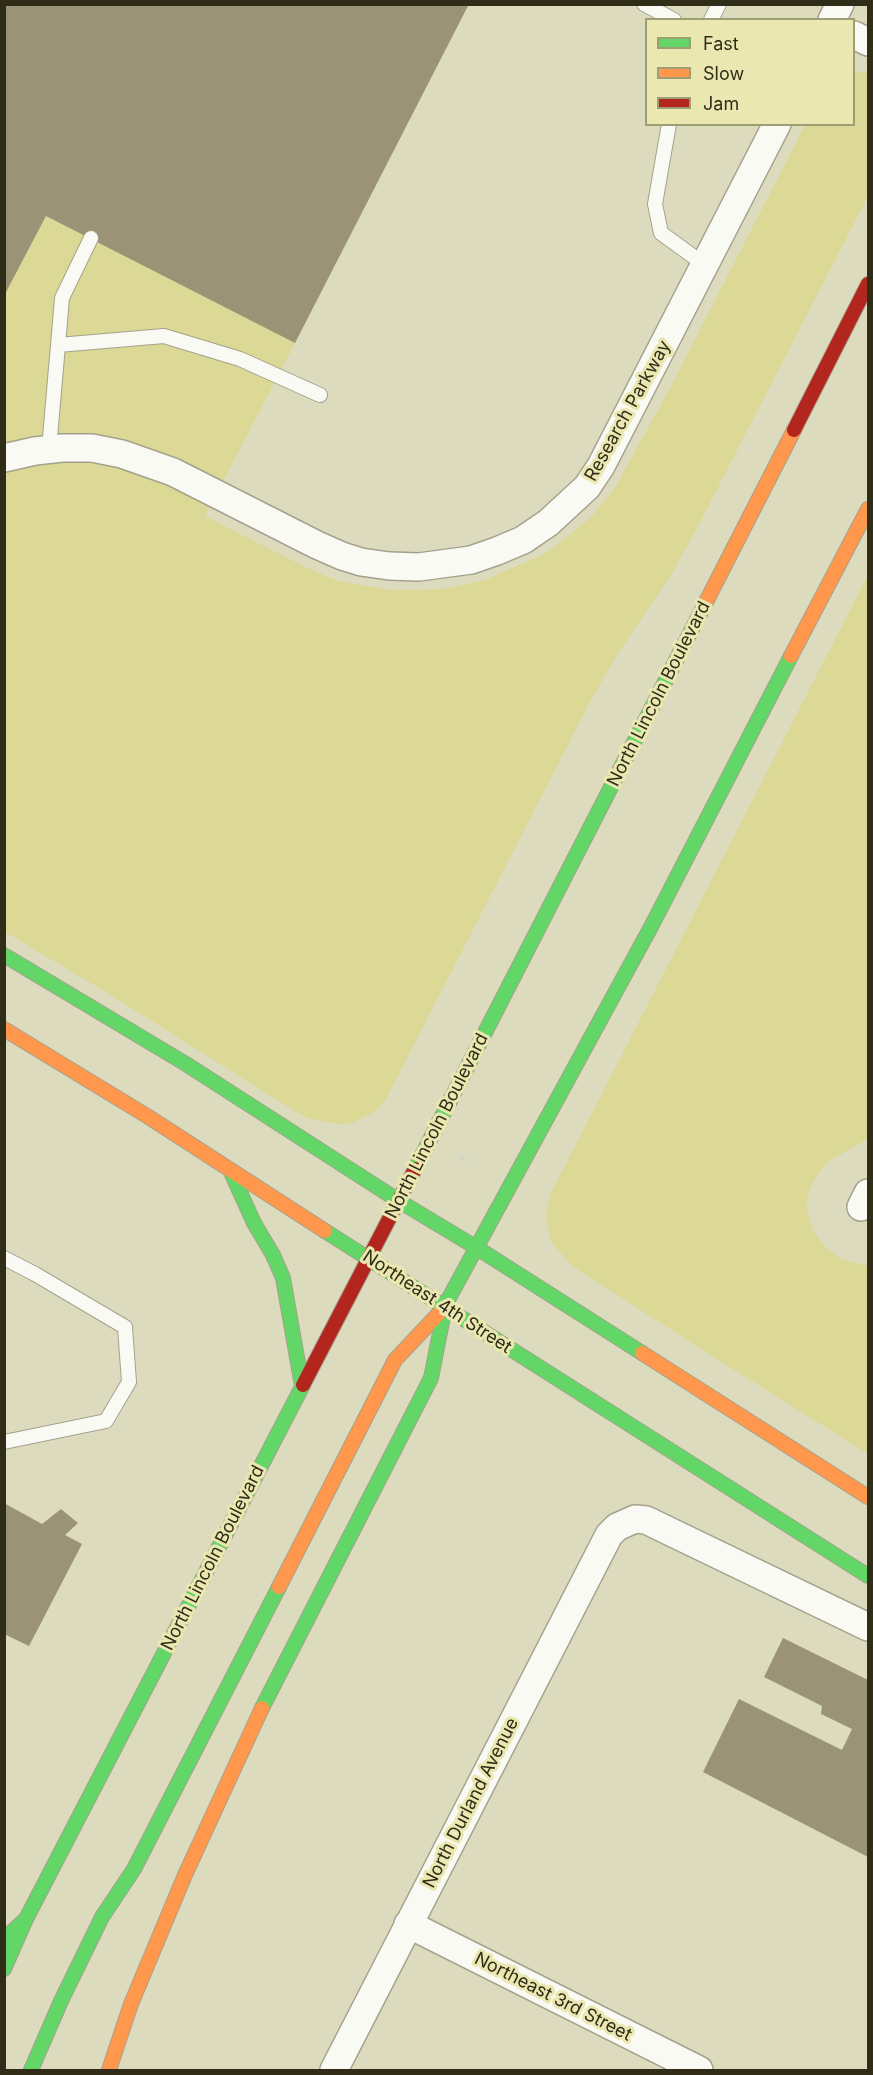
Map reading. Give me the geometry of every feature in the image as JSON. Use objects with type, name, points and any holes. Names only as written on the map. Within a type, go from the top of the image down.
[{"type":"main road","name":"North Lincoln Boulevard","points":[[4,1969],[26,1919],[399,1201],[868,284]]},
{"type":"main road","points":[[109,2070],[131,2004],[185,1875],[248,1736],[431,1378],[446,1307],[652,925],[868,509]]},
{"type":"main road","points":[[4,955],[176,1058],[868,1497]]},
{"type":"main road","name":"Northeast 4th Street","points":[[4,1029],[147,1116],[868,1576]]},
{"type":"main road","points":[[230,1170],[254,1223],[273,1255],[283,1278],[302,1386]]},
{"type":"main road","points":[[31,2070],[61,2001],[102,1917],[134,1869],[395,1360],[446,1307]]},
{"type":"main road","points":[[4,1939],[26,1919]]},
{"type":"street","points":[[833,18],[840,4]]},
{"type":"street","name":"Research Parkway","points":[[4,458],[49,449],[92,448],[122,454],[200,485],[342,556],[389,566],[419,567],[471,560],[523,540],[548,523],[587,487],[615,442],[776,126]]},
{"type":"street","name":"North Durland Avenue","points":[[334,2070],[609,1535],[627,1522],[635,1519],[646,1520],[868,1627]]},
{"type":"street","name":"Northeast 3rd Street","points":[[408,1924],[699,2070]]},
{"type":"lane","points":[[644,4],[670,18]]},
{"type":"lane","points":[[712,18],[719,4]]},
{"type":"lane","points":[[669,126],[655,204],[661,233],[705,265]]},
{"type":"lane","points":[[49,449],[62,298],[91,238]]},
{"type":"lane","points":[[58,345],[164,336],[240,358],[320,395]]},
{"type":"lane","points":[[4,1258],[125,1327],[129,1382],[106,1420],[4,1442]]},
{"type":"path","points":[[461,1157],[470,1162]]},
{"type":"shaded area","points":[[855,72],[868,72],[868,196],[695,532],[671,575],[617,655],[591,700],[385,1101],[374,1112],[353,1123],[341,1124],[313,1120],[299,1114],[109,994],[5,932],[4,296],[46,216],[295,343],[205,516],[307,568],[338,581],[392,590],[449,588],[485,580],[548,552],[590,518],[614,489],[669,390],[804,126],[855,126]]},
{"type":"shaded area","points":[[868,575],[868,1139],[829,1161],[816,1176],[809,1191],[806,1207],[813,1230],[822,1244],[841,1259],[868,1266],[868,1454],[571,1265],[551,1242],[546,1220],[547,1206],[553,1189]]},
{"type":"building","points":[[4,4],[469,4],[295,343],[46,216],[4,296]]},
{"type":"building","points":[[4,1503],[42,1524],[61,1509],[78,1523],[65,1535],[82,1544],[29,1646],[4,1634]]},
{"type":"building","points":[[783,1638],[868,1680],[868,1857],[703,1772],[739,1699],[842,1750],[852,1729],[821,1714],[822,1706],[764,1677]]},
{"type":"traffic: fast","points":[[415,1169],[707,600]]},
{"type":"traffic: fast","points":[[443,1309],[652,925],[791,656]]},
{"type":"traffic: fast","points":[[4,955],[186,1064],[642,1353]]},
{"type":"traffic: fast","points":[[230,1170],[254,1223],[273,1255],[283,1278],[302,1386]]},
{"type":"traffic: fast","points":[[325,1231],[868,1576]]},
{"type":"traffic: fast","points":[[262,1708],[431,1378],[445,1307]]},
{"type":"traffic: fast","points":[[4,1969],[26,1919],[303,1385]]},
{"type":"traffic: fast","points":[[31,2070],[61,2001],[102,1917],[134,1869],[279,1587]]},
{"type":"traffic: fast","points":[[4,1939],[26,1919]]},
{"type":"traffic: slow","points":[[707,600],[794,430]]},
{"type":"traffic: slow","points":[[791,656],[868,509]]},
{"type":"traffic: slow","points":[[4,1029],[147,1116],[325,1231]]},
{"type":"traffic: slow","points":[[279,1587],[395,1360],[443,1309]]},
{"type":"traffic: slow","points":[[642,1353],[868,1497]]},
{"type":"traffic: slow","points":[[109,2070],[131,2004],[185,1875],[262,1708]]},
{"type":"traffic: jam","points":[[794,430],[868,284]]},
{"type":"traffic: jam","points":[[303,1385],[415,1169]]}]
